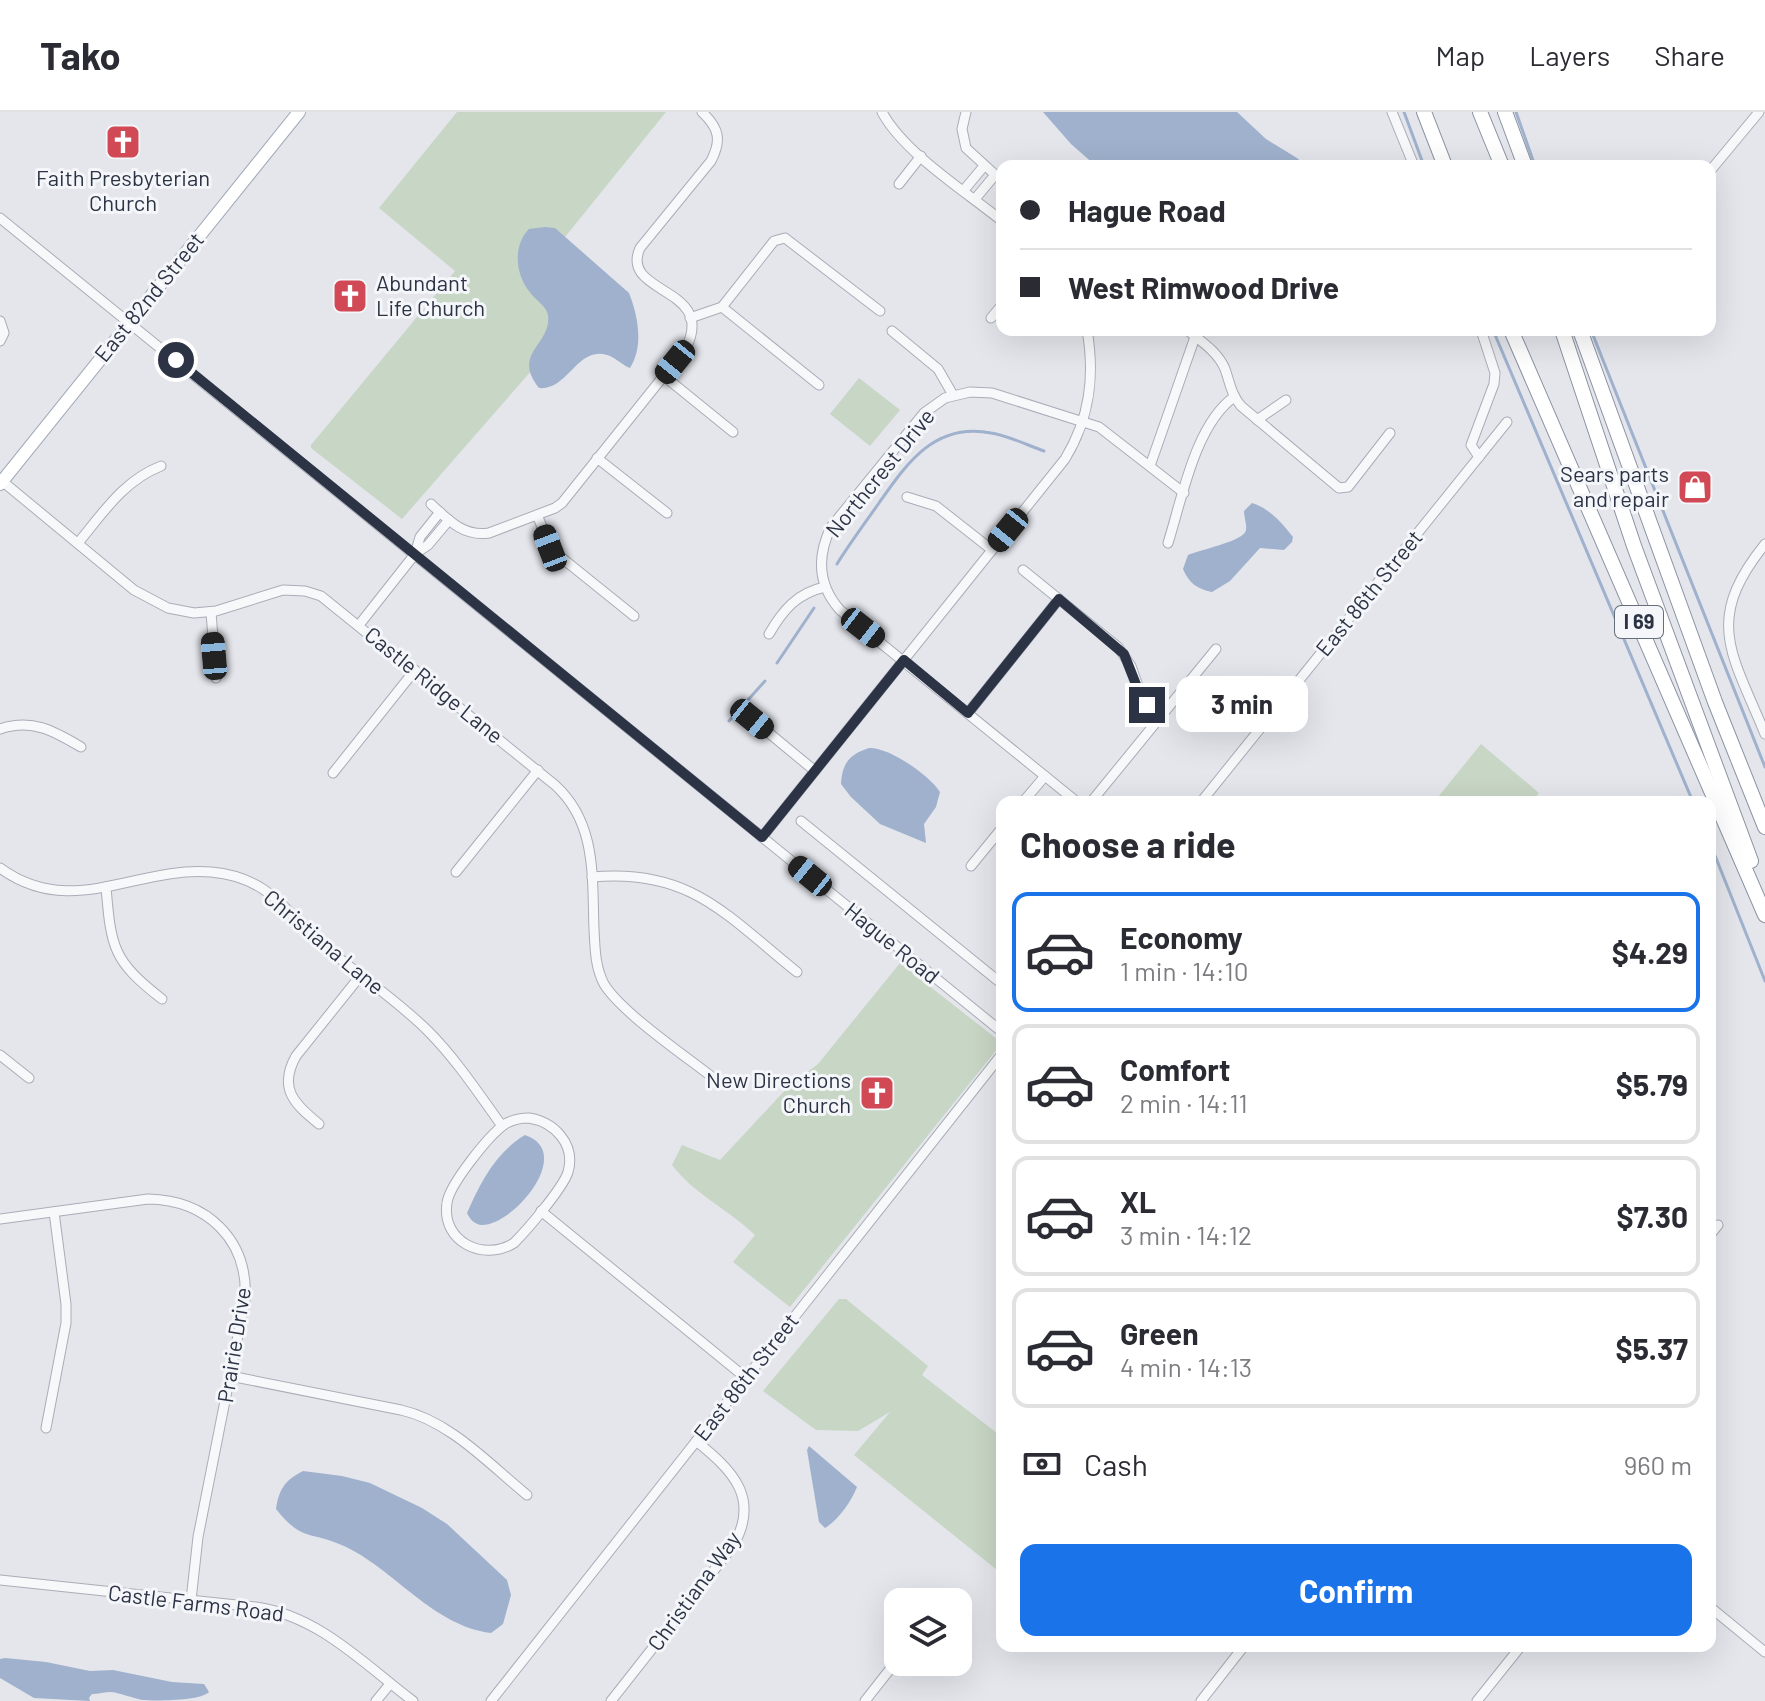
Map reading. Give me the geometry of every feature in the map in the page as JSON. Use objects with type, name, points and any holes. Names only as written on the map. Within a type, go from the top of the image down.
[{"type":"highway","points":[[1424,112],[1443,160]]},
{"type":"highway","points":[[1480,112],[1500,160]]},
{"type":"highway","points":[[1505,112],[1523,160]]},
{"type":"highway","name":"I 69","points":[[1514,336],[1713,796]]},
{"type":"highway","points":[[1564,336],[1634,546],[1736,816],[1765,904]]},
{"type":"highway","name":"I 69","points":[[1582,336],[1715,702],[1765,827]]},
{"type":"highway","name":"I 69","points":[[1716,802],[1765,915]]},
{"type":"main road","name":"East 82nd Street","points":[[1,482],[299,112]]},
{"type":"street","points":[[431,504],[461,529],[478,535],[562,503],[688,345],[692,330],[690,318],[679,300],[644,278],[637,269],[635,259],[640,248],[717,150],[719,135],[714,123],[702,112]]},
{"type":"street","points":[[882,112],[898,136],[996,216]]},
{"type":"street","points":[[966,112],[962,129],[964,144],[970,154],[996,176]]},
{"type":"street","points":[[1392,112],[1412,160]]},
{"type":"street","points":[[1716,164],[1759,112]]},
{"type":"street","points":[[899,184],[921,156]]},
{"type":"street","points":[[964,190],[984,166]]},
{"type":"street","points":[[975,199],[996,180]]},
{"type":"street","name":"Hague Road","points":[[0,218],[996,1027]]},
{"type":"street","points":[[690,318],[722,307],[774,241],[782,238],[792,241],[880,311]]},
{"type":"street","points":[[722,307],[819,385]]},
{"type":"street","points":[[991,318],[996,312]]},
{"type":"street","points":[[0,321],[4,333],[0,341]]},
{"type":"street","points":[[892,331],[938,369],[953,395]]},
{"type":"street","points":[[762,837],[1063,462],[1083,422],[1092,375],[1088,336]]},
{"type":"street","points":[[1150,466],[1190,336]]},
{"type":"street","points":[[1194,336],[1221,362],[1234,397],[1257,420],[1342,489],[1348,487],[1390,433]]},
{"type":"street","points":[[1479,457],[1471,445],[1494,384],[1495,373],[1483,336]]},
{"type":"street","points":[[664,376],[733,432]]},
{"type":"street","name":"Northcrest Drive","points":[[825,587],[820,568],[821,553],[831,527],[924,413],[953,395],[992,393],[1108,432],[1184,493]]},
{"type":"street","points":[[1168,543],[1207,427],[1217,412],[1234,397]]},
{"type":"street","points":[[1257,420],[1286,400]]},
{"type":"street","name":"East 86th Street","points":[[1206,796],[1507,422]]},
{"type":"street","points":[[597,458],[667,513]]},
{"type":"street","points":[[78,543],[123,489],[141,475],[161,466]]},
{"type":"street","name":"Castle Ridge Lane","points":[[1,482],[141,595],[156,603],[185,612],[211,612],[278,591],[298,590],[325,598],[538,770],[563,792],[580,816],[589,840],[595,950],[605,984],[622,1005],[712,1077]]},
{"type":"street","points":[[907,497],[936,506],[992,550]]},
{"type":"street","points":[[415,554],[420,537],[440,512]]},
{"type":"street","points":[[537,515],[552,550],[634,616]]},
{"type":"street","points":[[359,625],[415,554],[428,545],[449,520]]},
{"type":"street","points":[[1765,544],[1737,583],[1728,621],[1734,657],[1765,734]]},
{"type":"street","points":[[1023,570],[1121,650],[1131,666],[1143,700],[1160,718]]},
{"type":"street","points":[[769,634],[786,607],[796,599],[825,587],[840,610],[1070,796]]},
{"type":"street","points":[[968,713],[1059,599]]},
{"type":"street","points":[[211,612],[216,678]]},
{"type":"street","points":[[1096,796],[1216,649]]},
{"type":"street","points":[[333,773],[415,670]]},
{"type":"street","points":[[752,719],[815,771]]},
{"type":"street","points":[[0,729],[12,725],[37,725],[81,747]]},
{"type":"street","points":[[456,872],[538,770]]},
{"type":"street","points":[[1028,796],[1045,776]]},
{"type":"street","name":"Hague Road","points":[[801,821],[996,979]]},
{"type":"street","points":[[971,866],[996,835]]},
{"type":"street","name":"Christiana Lane","points":[[0,868],[31,885],[52,891],[78,892],[187,872],[213,872],[234,876],[273,895],[322,944],[411,1015],[439,1043],[502,1126]]},
{"type":"street","points":[[592,877],[639,876],[685,888],[718,909],[797,972]]},
{"type":"street","points":[[106,887],[110,934],[116,950],[133,976],[162,999]]},
{"type":"street","points":[[319,1124],[294,1101],[288,1084],[289,1071],[296,1056],[361,975]]},
{"type":"street","points":[[0,1055],[29,1078]]},
{"type":"street","name":"East 86th Street","points":[[491,1701],[996,1062]]},
{"type":"street","points":[[520,1118],[541,1120],[556,1129],[566,1143],[570,1164],[567,1176],[517,1240],[503,1249],[473,1249],[458,1239],[451,1228],[446,1212],[449,1194],[502,1126],[520,1118]]},
{"type":"street","name":"Prairie Drive","points":[[0,1219],[148,1199],[165,1200],[190,1206],[215,1223],[227,1235],[238,1254],[246,1288],[198,1537],[191,1600]]},
{"type":"street","points":[[541,1211],[746,1378]]},
{"type":"street","points":[[46,1428],[66,1323],[54,1212]]},
{"type":"street","points":[[230,1376],[422,1416],[451,1433],[527,1495]]},
{"type":"street","name":"Christiana Way","points":[[611,1701],[733,1546],[742,1526],[743,1500],[736,1479],[726,1465],[696,1441]]},
{"type":"street","name":"Castle Farms Road","points":[[0,1580],[269,1608],[295,1616],[326,1633],[413,1701]]},
{"type":"street","points":[[1716,1612],[1765,1652]]},
{"type":"street","points":[[1201,1701],[1239,1652]]},
{"type":"street","points":[[1477,1701],[1516,1652]]},
{"type":"street","points":[[865,1701],[885,1676]]},
{"type":"street","points":[[376,1701],[390,1684]]},
{"type":"green space","points":[[457,112],[666,112],[561,242],[567,330],[402,519],[311,445],[455,271],[379,208]]},
{"type":"green space","points":[[859,378],[900,410],[870,446],[830,414]]},
{"type":"green space","points":[[1481,744],[1539,793],[1536,796],[1439,796]]},
{"type":"green space","points":[[900,963],[996,1038],[996,1050],[790,1307],[733,1262],[755,1235],[691,1185],[672,1165],[682,1145],[720,1160],[789,1086],[818,1064]]},
{"type":"green space","points":[[839,1299],[846,1299],[928,1366],[922,1375],[996,1432],[996,1569],[854,1455],[890,1412],[858,1431],[816,1430],[763,1391]]},
{"type":"water","points":[[1043,112],[1237,112],[1266,139],[1299,160],[1089,160]]},
{"type":"water","points":[[555,228],[629,293],[638,331],[637,350],[630,368],[610,356],[597,354],[580,362],[558,383],[539,388],[529,366],[548,325],[548,315],[524,284],[518,251],[529,229]]},
{"type":"water","points":[[1252,503],[1280,521],[1293,537],[1292,542],[1284,550],[1260,548],[1230,581],[1212,592],[1194,585],[1183,569],[1188,555],[1244,534],[1244,511]]},
{"type":"water","points":[[869,748],[887,752],[908,763],[940,792],[936,807],[924,824],[926,843],[880,824],[841,784],[848,760]]},
{"type":"water","points":[[525,1135],[539,1144],[544,1157],[542,1171],[534,1187],[508,1214],[494,1222],[476,1224],[467,1213],[483,1180],[497,1159]]},
{"type":"water","points":[[809,1446],[857,1487],[844,1510],[825,1528],[819,1522],[807,1450]]},
{"type":"water","points":[[303,1471],[370,1483],[447,1524],[507,1580],[511,1595],[503,1624],[491,1633],[451,1620],[362,1556],[333,1541],[293,1527],[276,1509],[284,1486]]},
{"type":"water","points":[[0,1659],[204,1684],[209,1692],[188,1699],[167,1700],[142,1700],[111,1692],[92,1694],[90,1701],[34,1698],[0,1678]]},
{"type":"waterway","points":[[1404,112],[1422,160]]},
{"type":"waterway","points":[[1516,112],[1533,160]]},
{"type":"waterway","points":[[1496,336],[1690,796]]},
{"type":"waterway","points":[[1593,336],[1765,767]]},
{"type":"waterway","points":[[837,564],[900,474],[924,449],[938,440],[971,431],[991,433],[1044,451]]},
{"type":"waterway","points":[[777,663],[814,608]]},
{"type":"waterway","points":[[729,721],[765,681]]},
{"type":"waterway","points":[[1716,858],[1765,981]]},
{"type":"place","name":"Faith Presbyterian Church","points":[[123,142]]},
{"type":"place","name":"Abundant Life Church","points":[[350,296]]},
{"type":"place","name":"Sears parts and repair","points":[[1695,487]]},
{"type":"place","name":"New Directions Church","points":[[877,1093]]},
{"type":"route","points":[[176,360],[762,837],[904,660],[968,713],[1059,599],[1124,654],[1147,705]]}]
